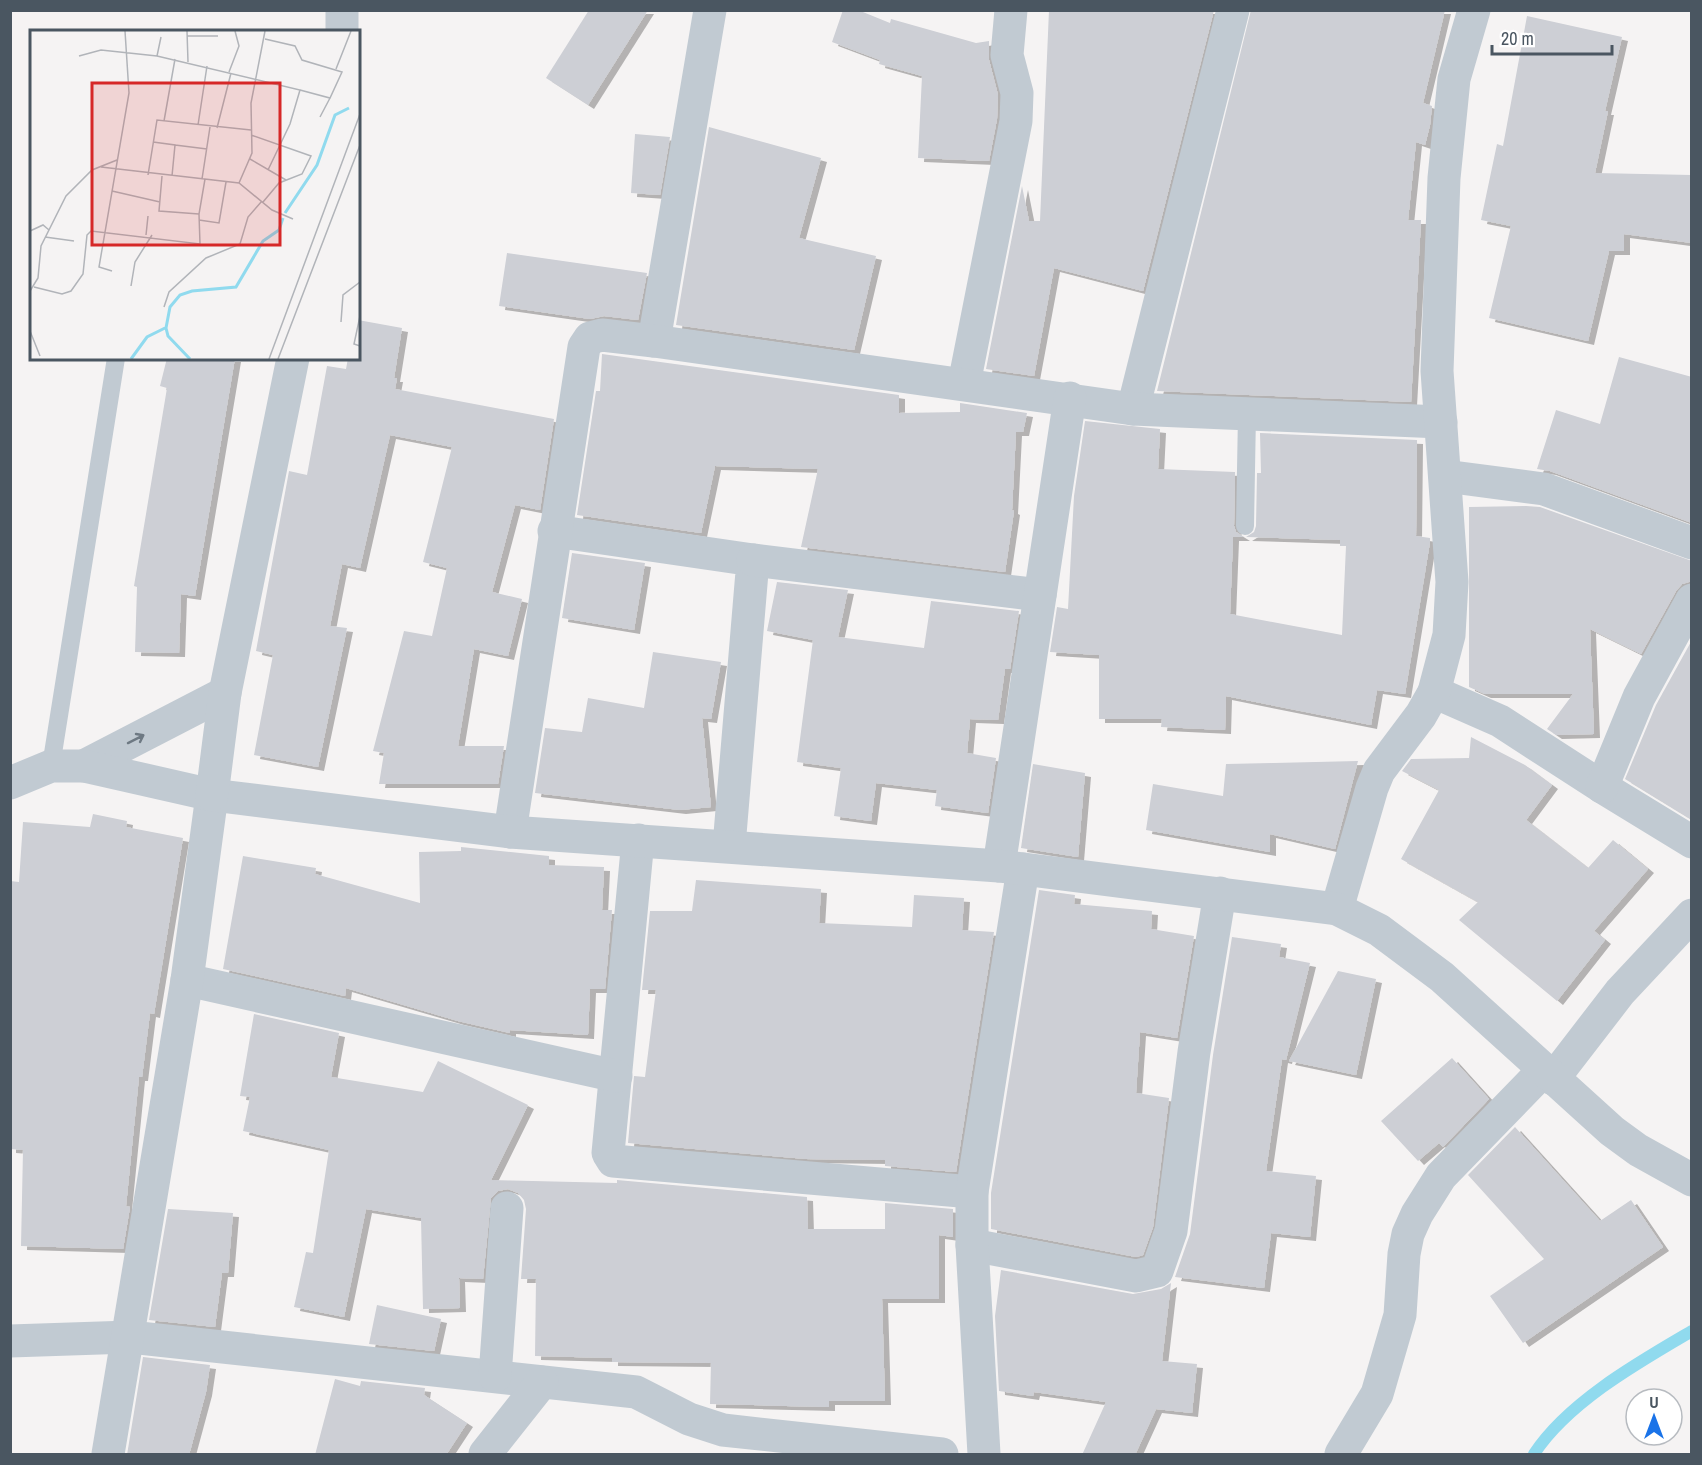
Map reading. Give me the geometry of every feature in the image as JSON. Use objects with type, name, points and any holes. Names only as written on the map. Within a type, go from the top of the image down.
[{"type":"street","points":[[342,10],[342,30]]},
{"type":"street","points":[[654,341],[710,10]]},
{"type":"street","points":[[964,384],[1016,121],[1017,93],[1007,55],[1011,10]]},
{"type":"street","points":[[1133,409],[1233,10]]},
{"type":"street","points":[[1336,909],[1379,771],[1421,715],[1434,692],[1449,634],[1452,582],[1437,371],[1444,178],[1454,80],[1474,10]]},
{"type":"street","points":[[510,832],[554,531],[584,347],[590,338],[602,336],[654,341],[1070,398],[1133,409],[1441,422]]},
{"type":"street","points":[[108,1455],[130,1336],[187,980],[225,693],[293,360]]},
{"type":"street","points":[[984,1455],[972,1245],[972,1192],[1011,868],[1040,595],[1070,398]]},
{"type":"street","points":[[1445,476],[1544,489],[1692,543]]},
{"type":"street","points":[[554,531],[753,560],[1040,595]]},
{"type":"street","points":[[729,846],[753,560]]},
{"type":"street","points":[[1602,787],[1639,697],[1692,600]]},
{"type":"street","points":[[1434,692],[1500,721],[1692,842]]},
{"type":"street","points":[[84,766],[225,693]]},
{"type":"street","points":[[10,783],[51,766],[84,766],[212,795],[510,832],[1011,868],[1336,909],[1379,930],[1442,977],[1612,1131],[1638,1150],[1692,1180]]},
{"type":"street","points":[[638,840],[608,1153],[613,1161],[972,1192]]},
{"type":"street","points":[[972,1245],[1136,1276],[1157,1271],[1171,1231],[1194,1052],[1220,893]]},
{"type":"street","points":[[1341,1455],[1377,1394],[1400,1315],[1404,1254],[1408,1234],[1417,1214],[1441,1176],[1548,1075],[1620,992],[1692,915]]},
{"type":"street","points":[[187,980],[616,1076]]},
{"type":"street","points":[[495,1376],[507,1208]]},
{"type":"street","points":[[10,1341],[130,1336],[636,1392],[689,1419],[723,1430],[942,1455]]},
{"type":"street","points":[[485,1455],[542,1382]]},
{"type":"lane","points":[[51,766],[116,360]]},
{"type":"lane","points":[[1245,526],[1247,414]]},
{"type":"building","points":[[589,10],[648,10],[588,105],[546,78]]},
{"type":"building","points":[[843,10],[858,10],[890,23],[891,19],[976,43],[989,41],[989,60],[998,95],[997,119],[989,161],[918,158],[922,76],[879,64],[880,60],[832,42]]},
{"type":"building","points":[[1049,10],[1214,10],[1143,291],[1054,268],[1034,376],[986,369],[1022,186],[1029,221],[1040,221]]},
{"type":"building","points":[[1251,10],[1445,10],[1423,103],[1432,106],[1430,125],[1425,145],[1416,142],[1408,220],[1421,220],[1411,402],[1157,391]]},
{"type":"building","points":[[1527,16],[1622,37],[1605,111],[1608,111],[1595,173],[1692,175],[1692,243],[1624,234],[1624,251],[1609,251],[1588,341],[1489,318],[1511,226],[1481,220],[1497,144],[1503,146]]},
{"type":"building","points":[[709,127],[821,158],[799,238],[876,256],[854,350],[676,325]]},
{"type":"building","points":[[635,134],[670,137],[660,195],[631,193]]},
{"type":"building","points":[[507,253],[647,273],[638,320],[604,316],[590,319],[499,306]]},
{"type":"building","points":[[360,320],[402,328],[394,378],[397,378],[395,389],[554,419],[540,510],[515,505],[492,592],[522,599],[508,656],[474,649],[458,746],[504,746],[498,784],[379,784],[384,753],[373,751],[404,631],[432,636],[447,568],[423,562],[452,447],[390,435],[360,568],[342,564],[330,626],[347,628],[318,767],[254,755],[273,655],[256,651],[289,471],[307,475],[327,366],[346,369],[348,360],[360,360]]},
{"type":"building","points":[[602,354],[899,395],[899,413],[960,412],[960,403],[1027,413],[1023,432],[1016,432],[1012,510],[1014,511],[1005,572],[801,547],[818,469],[715,466],[701,533],[577,515],[596,391],[600,391]]},
{"type":"building","points":[[1619,357],[1692,377],[1692,523],[1550,471],[1537,469],[1556,410],[1600,424]]},
{"type":"building","points":[[166,360],[235,360],[195,596],[181,594],[179,653],[135,652],[137,587],[134,586],[167,388],[160,386]]},
{"type":"building","points":[[1085,421],[1160,429],[1158,469],[1235,472],[1234,526],[1236,532],[1244,537],[1233,537],[1230,614],[1342,635],[1346,546],[1340,546],[1340,540],[1246,537],[1254,532],[1256,526],[1257,473],[1261,473],[1260,433],[1417,440],[1416,536],[1430,538],[1430,542],[1405,694],[1377,690],[1371,725],[1226,696],[1225,730],[1161,727],[1162,719],[1099,719],[1099,655],[1050,652],[1057,607],[1068,609],[1074,496]]},
{"type":"building","points":[[1469,507],[1540,507],[1692,561],[1692,581],[1682,584],[1676,591],[1641,654],[1590,629],[1594,734],[1556,735],[1547,729],[1573,694],[1485,694],[1469,687]]},
{"type":"building","points":[[572,553],[645,563],[634,630],[562,618]]},
{"type":"building","points":[[777,582],[848,590],[838,637],[924,648],[931,601],[1019,611],[1010,669],[1005,669],[998,720],[970,719],[967,753],[996,758],[988,813],[935,806],[937,790],[876,783],[871,821],[834,816],[841,768],[797,762],[813,640],[767,631]]},
{"type":"building","points":[[1692,640],[1692,820],[1625,779],[1656,705]]},
{"type":"building","points":[[653,652],[721,662],[711,719],[702,718],[711,807],[680,810],[535,793],[545,728],[582,732],[588,698],[644,708]]},
{"type":"building","points":[[1471,737],[1525,765],[1552,785],[1526,820],[1588,868],[1613,840],[1648,869],[1594,931],[1605,940],[1557,1001],[1459,920],[1478,902],[1401,859],[1439,790],[1402,771],[1411,759],[1469,758]]},
{"type":"building","points":[[1358,761],[1335,849],[1270,834],[1270,852],[1146,830],[1153,784],[1223,796],[1226,764]]},
{"type":"building","points":[[1033,764],[1085,773],[1078,857],[1021,848]]},
{"type":"building","points":[[93,814],[127,821],[126,827],[183,838],[154,1014],[150,1013],[142,1077],[139,1077],[126,1206],[130,1207],[123,1249],[21,1246],[23,1150],[10,1149],[10,881],[19,882],[23,822],[90,827]]},
{"type":"building","points":[[461,847],[549,856],[549,865],[604,867],[602,910],[612,910],[605,989],[590,989],[588,1035],[510,1030],[510,1033],[458,1021],[346,988],[345,996],[223,969],[243,856],[316,868],[315,874],[420,903],[419,852],[461,851]]},
{"type":"building","points":[[696,880],[821,889],[819,923],[912,927],[914,895],[964,898],[962,930],[994,932],[956,1172],[885,1166],[885,1160],[806,1159],[628,1143],[634,1076],[645,1077],[656,990],[642,990],[650,911],[692,911]]},
{"type":"building","points":[[1039,890],[1075,895],[1074,904],[1152,911],[1151,929],[1194,936],[1177,1038],[1140,1032],[1136,1093],[1169,1098],[1153,1227],[1143,1255],[1136,1257],[991,1229],[991,1193]]},
{"type":"building","points":[[1232,937],[1281,944],[1279,957],[1310,963],[1286,1060],[1282,1059],[1266,1171],[1316,1176],[1310,1237],[1271,1233],[1264,1288],[1175,1277],[1190,1234],[1213,1055]]},
{"type":"building","points":[[1338,971],[1376,979],[1356,1075],[1289,1061]]},
{"type":"building","points":[[254,1014],[339,1033],[331,1077],[423,1092],[438,1061],[528,1105],[491,1180],[617,1183],[617,1180],[807,1197],[808,1229],[885,1229],[885,1203],[953,1209],[953,1237],[939,1235],[939,1299],[882,1299],[885,1401],[829,1401],[829,1407],[710,1404],[711,1363],[612,1362],[612,1358],[535,1356],[536,1279],[521,1279],[526,1209],[524,1200],[518,1193],[508,1189],[498,1191],[491,1198],[483,1279],[459,1278],[460,1308],[423,1309],[421,1218],[366,1209],[344,1317],[294,1307],[306,1252],[313,1253],[329,1150],[243,1131],[250,1097],[240,1096]]},
{"type":"building","points":[[1452,1058],[1489,1099],[1443,1147],[1439,1143],[1418,1161],[1381,1121]]},
{"type":"building","points":[[1515,1127],[1600,1221],[1631,1200],[1663,1247],[1523,1343],[1490,1296],[1544,1259],[1468,1175]]},
{"type":"building","points":[[168,1209],[233,1213],[228,1273],[222,1273],[215,1327],[149,1320]]},
{"type":"building","points":[[1001,1270],[1133,1294],[1161,1289],[1171,1283],[1162,1361],[1197,1364],[1192,1413],[1156,1409],[1135,1455],[1082,1455],[1106,1402],[1034,1392],[1033,1396],[999,1391],[995,1316]]},
{"type":"building","points":[[377,1305],[441,1319],[434,1351],[369,1344]]},
{"type":"building","points":[[143,1357],[210,1365],[206,1392],[189,1455],[127,1455]]},
{"type":"building","points":[[335,1379],[360,1386],[361,1381],[425,1388],[424,1395],[467,1423],[446,1455],[315,1455]]},
{"type":"waterway","points":[[1534,1454],[1548,1435],[1585,1400],[1628,1370],[1692,1331]]}]
